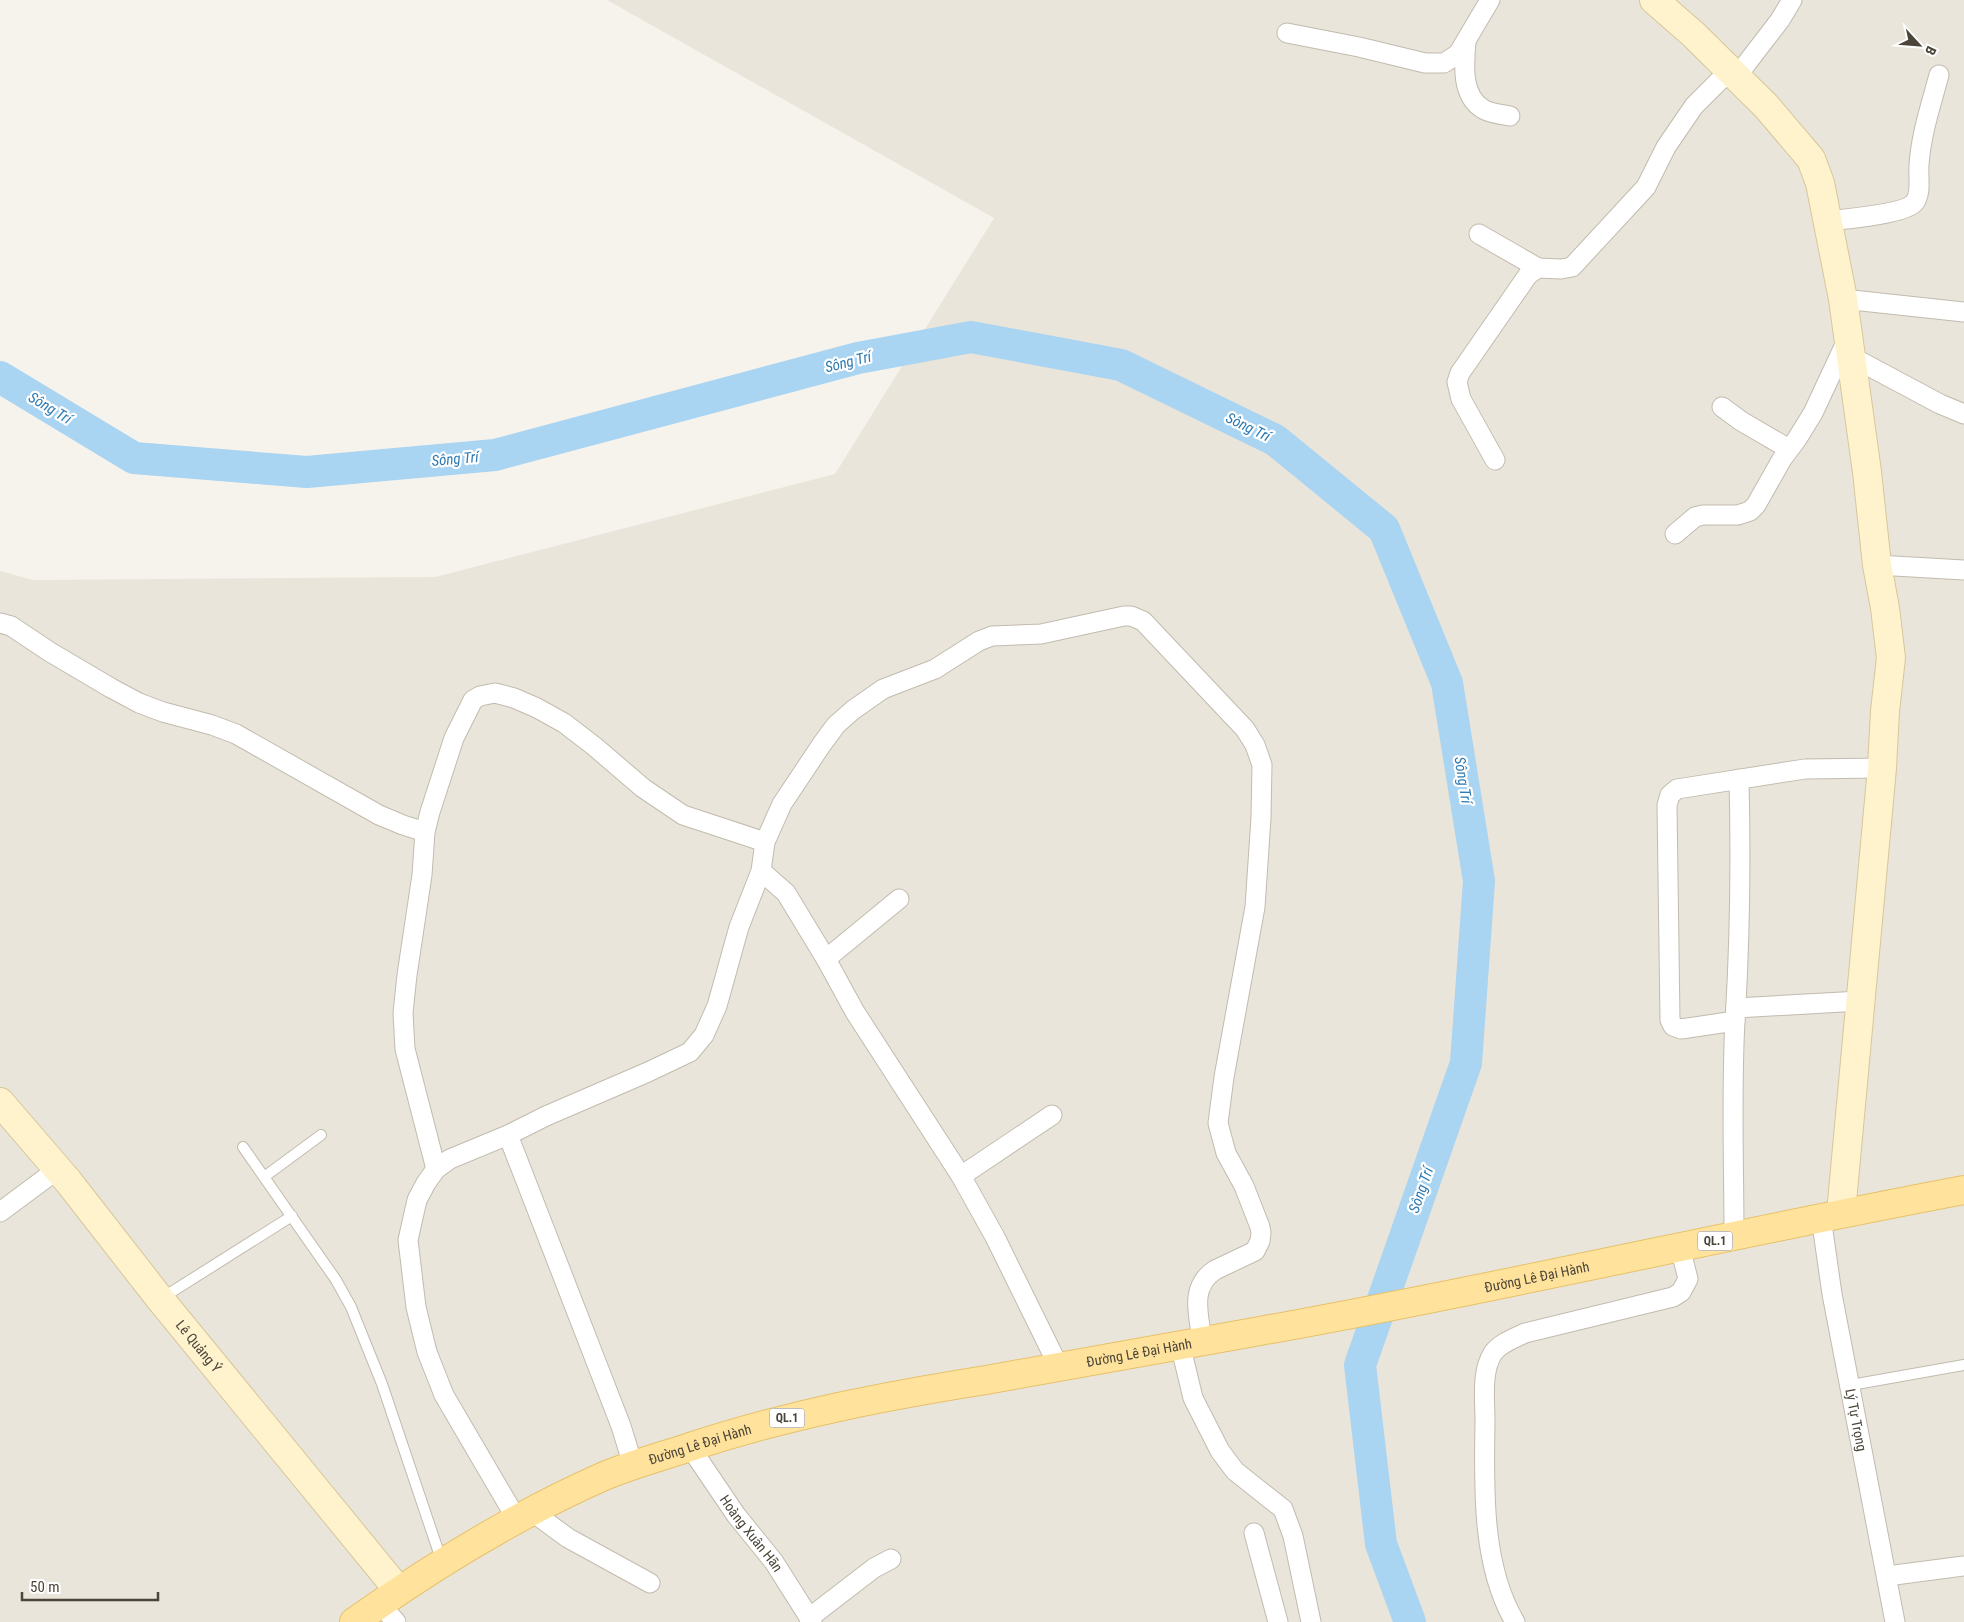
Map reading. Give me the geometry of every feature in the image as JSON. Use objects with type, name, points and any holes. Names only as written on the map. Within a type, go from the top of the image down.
[{"type":"main road","name":"Đường Lê Đại Hành","points":[[354,1622],[392,1606],[442,1563],[523,1514],[633,1465],[731,1433],[852,1403],[1260,1331],[1734,1237],[1831,1215],[1964,1190]]},
{"type":"street","points":[[1287,33],[1360,47],[1425,63],[1444,63],[1458,54],[1490,0]]},
{"type":"street","points":[[1654,0],[1734,73],[1772,113],[1811,159],[1820,183],[1844,299],[1867,472],[1877,565],[1886,608],[1891,658],[1860,1001],[1831,1215]]},
{"type":"street","points":[[1480,234],[1538,268],[1561,269],[1572,266],[1581,259],[1646,188],[1666,147],[1694,106],[1734,73],[1780,20],[1792,0]]},
{"type":"street","points":[[1466,42],[1464,70],[1471,96],[1484,110],[1510,116]]},
{"type":"street","points":[[1828,221],[1891,212],[1908,208],[1915,202],[1919,194],[1919,165],[1922,137],[1939,75]]},
{"type":"street","points":[[1495,460],[1461,399],[1457,382],[1460,373],[1528,276],[1538,268]]},
{"type":"street","points":[[1844,299],[1964,312]]},
{"type":"street","points":[[1849,347],[1940,404],[1964,414]]},
{"type":"street","points":[[1675,534],[1703,514],[1738,515],[1750,511],[1761,498],[1789,449],[1798,439],[1849,347]]},
{"type":"street","points":[[1722,407],[1741,421],[1789,449]]},
{"type":"street","points":[[1877,565],[1964,570]]},
{"type":"street","points":[[650,1583],[523,1514],[444,1395],[427,1352],[416,1307],[408,1240],[417,1200],[436,1169],[450,1159],[508,1135],[690,1052],[704,1036],[717,1006],[739,927],[761,871],[766,842],[782,804],[808,763],[836,726],[852,710],[883,689],[935,669],[970,646],[992,636],[1041,634],[1104,619],[1131,616],[1143,621],[1245,729],[1255,745],[1262,765],[1262,818],[1255,907],[1224,1077],[1218,1123],[1226,1153],[1244,1186],[1261,1233],[1255,1251],[1214,1270],[1203,1280],[1200,1286],[1191,1342],[1193,1398],[1220,1452],[1235,1471],[1283,1509],[1293,1536],[1311,1622]]},
{"type":"street","points":[[0,623],[16,629],[89,676],[140,703],[236,734],[379,814],[425,832]]},
{"type":"street","points":[[436,1169],[425,1121],[408,1062],[404,1033],[404,1013],[407,975],[422,875],[425,832],[454,738],[464,714],[473,700],[480,696],[495,693],[509,696],[537,708],[564,723],[643,788],[683,815],[766,842]]},
{"type":"street","points":[[1860,1001],[1736,1014],[1681,1029],[1673,1026],[1670,1020],[1667,805],[1670,795],[1677,789],[1804,769],[1882,768]]},
{"type":"street","points":[[1734,1237],[1736,1014],[1740,875],[1739,779]]},
{"type":"street","points":[[761,871],[786,893],[855,1012],[961,1176],[995,1237],[1059,1366]]},
{"type":"street","points":[[826,959],[899,900]]},
{"type":"street","name":"Lê Quảng Ý","points":[[0,1102],[58,1169],[160,1299],[392,1606]]},
{"type":"street","points":[[961,1176],[1052,1114]]},
{"type":"street","points":[[508,1135],[621,1426],[633,1465]]},
{"type":"street","points":[[0,1212],[58,1169]]},
{"type":"street","name":"Lý Tự Trọng","points":[[1831,1215],[1832,1294],[1895,1622]]},
{"type":"street","points":[[1515,1622],[1503,1598],[1493,1559],[1486,1518],[1484,1480],[1485,1374],[1493,1352],[1503,1344],[1525,1333],[1673,1297],[1681,1292],[1688,1279],[1680,1247]]},
{"type":"street","name":"Hoàng Xuân Hãn","points":[[690,1447],[736,1515],[774,1562],[811,1620]]},
{"type":"street","points":[[1254,1533],[1278,1622]]},
{"type":"street","points":[[811,1620],[874,1568],[891,1559]]},
{"type":"street","points":[[1887,1576],[1964,1566]]},
{"type":"lane","points":[[264,1177],[320,1135]]},
{"type":"lane","points":[[243,1147],[336,1280],[363,1336],[399,1433],[442,1563]]},
{"type":"lane","points":[[160,1299],[292,1216]]},
{"type":"lane","points":[[1850,1385],[1964,1364]]},
{"type":"shaded area","points":[[607,0],[1964,0],[1964,1622],[0,1622],[0,571],[33,580],[435,577],[835,474],[994,218]]},
{"type":"waterway","name":"Sông Trí","points":[[0,377],[134,458],[307,472],[495,455],[858,358],[971,337],[1121,365],[1275,440],[1384,529],[1447,683],[1479,881],[1466,1063],[1360,1365],[1381,1544],[1410,1622]]}]
